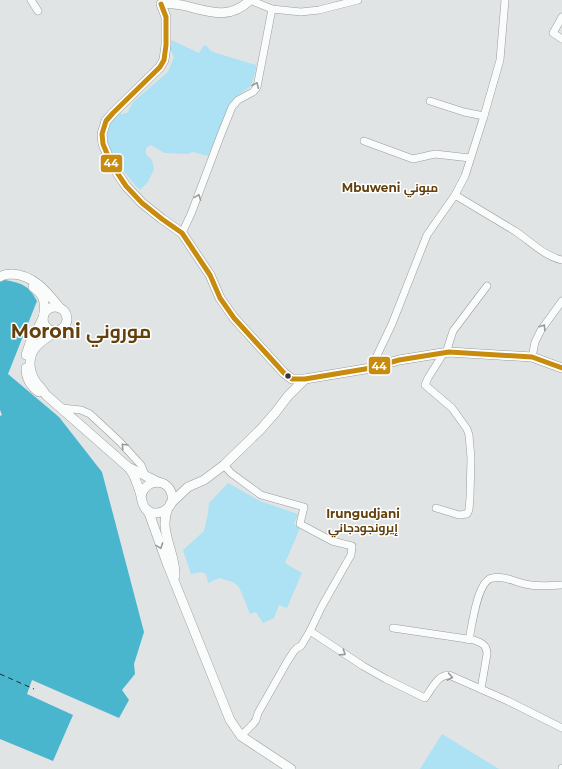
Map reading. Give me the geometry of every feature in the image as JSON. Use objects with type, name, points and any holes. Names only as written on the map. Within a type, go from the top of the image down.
[{"type":"main road","points":[[250,0],[242,8],[217,13],[205,12],[180,3],[161,2],[166,18],[164,60],[160,67],[106,121],[102,134],[103,144],[111,163],[126,186],[142,203],[182,232],[210,275],[220,298],[234,318],[284,373],[296,380],[306,380],[371,368],[399,360],[444,353],[532,357],[562,368]]},
{"type":"main road","points":[[166,18],[170,11],[180,3]]},
{"type":"main road","points":[[0,278],[3,275],[17,274],[30,279],[48,292],[60,308],[66,313],[66,325],[60,331],[45,339],[34,349],[30,361],[30,370],[36,382],[46,395]]},
{"type":"main road","points":[[0,278],[4,280],[14,278],[37,290],[44,300],[44,325],[52,332],[56,332]]},
{"type":"main road","points":[[60,308],[49,308],[43,316],[30,343],[25,361],[29,383],[62,408],[128,467],[162,484],[172,494],[165,516],[165,528],[176,569],[175,583]]},
{"type":"main road","points":[[288,396],[289,377]]},
{"type":"main road","points":[[146,509],[155,513],[164,511],[188,487],[204,480],[224,465],[275,414],[288,396],[306,380]]},
{"type":"main road","points":[[128,467],[136,480],[143,506],[149,513],[167,563],[230,720],[241,736],[291,769]]},
{"type":"main road","points":[[141,496],[145,488],[149,484],[153,483],[188,487]]},
{"type":"street","points":[[31,0],[38,11]]},
{"type":"street","points":[[250,0],[272,9],[301,12],[320,10],[358,0]]},
{"type":"street","points":[[371,368],[392,324],[427,235],[465,176],[500,60],[505,0]]},
{"type":"street","points":[[182,232],[191,214],[232,107],[238,100],[253,92],[257,87],[272,9]]},
{"type":"street","points":[[562,17],[553,33],[562,39]]},
{"type":"street","points":[[430,101],[464,112],[484,116]]},
{"type":"street","points":[[364,141],[413,159],[434,154],[470,158]]},
{"type":"street","points":[[454,194],[515,231],[543,252],[553,258],[562,260]]},
{"type":"street","points":[[436,508],[460,515],[466,514],[469,510],[471,458],[470,440],[467,430],[452,408],[425,385],[444,353],[453,331],[486,286]]},
{"type":"street","points":[[532,357],[535,342],[541,330],[562,301]]},
{"type":"street","points":[[62,408],[81,410],[90,414],[141,464],[146,477]]},
{"type":"street","points":[[224,465],[231,473],[261,495],[304,507],[300,524],[332,541],[352,546],[351,555],[322,606],[310,631],[301,646],[294,651],[287,662],[258,713],[256,720],[241,736]]},
{"type":"street","points":[[469,640],[477,602],[482,588],[488,579],[501,577],[523,584],[562,585]]},
{"type":"street","points":[[393,628],[480,642],[486,646],[486,660],[481,689]]},
{"type":"street","points":[[310,631],[363,666],[425,698],[440,678],[444,675],[449,675],[562,728]]},
{"type":"shaded area","points":[[169,39],[199,53],[204,45],[207,46],[210,50],[216,53],[256,65],[256,69],[251,86],[237,96],[228,110],[208,156],[193,152],[187,154],[164,153],[151,145],[146,148],[146,154],[152,160],[154,169],[148,182],[140,190],[122,169],[114,163],[104,141],[111,118],[119,114],[127,113],[133,102],[168,72],[174,57],[167,44]]},
{"type":"shaded area","points":[[5,280],[16,282],[28,288],[37,301],[8,374],[59,417],[102,472],[144,632],[134,664],[135,674],[122,690],[129,700],[119,718],[32,680],[27,694],[73,715],[53,761],[0,739],[0,416],[2,415],[0,410],[0,281]]},
{"type":"shaded area","points":[[228,483],[260,501],[298,514],[294,524],[300,528],[285,563],[302,573],[287,608],[279,605],[274,618],[263,623],[256,612],[250,614],[239,587],[233,582],[219,578],[208,583],[206,574],[201,572],[191,574],[183,550],[204,531],[209,503]]},
{"type":"shaded area","points":[[442,734],[499,769],[420,769]]},
{"type":"ferry route","points":[[0,674],[34,689]]},
{"type":"transit line","name":"44","points":[[161,4],[166,17],[166,45],[164,60],[160,67],[106,121],[102,134],[103,144],[111,163],[126,186],[142,203],[182,233],[210,275],[220,298],[234,318],[284,373],[292,379],[305,379],[371,368],[399,360],[449,352],[532,357],[562,368]]},
{"type":"district","name":"Mbuweni مبوني","points":[[390,187]]},
{"type":"district","name":"Moroni موروني","points":[[81,331]]},
{"type":"district","name":"Irungudjani إيرونجودجاني","points":[[363,520]]}]
